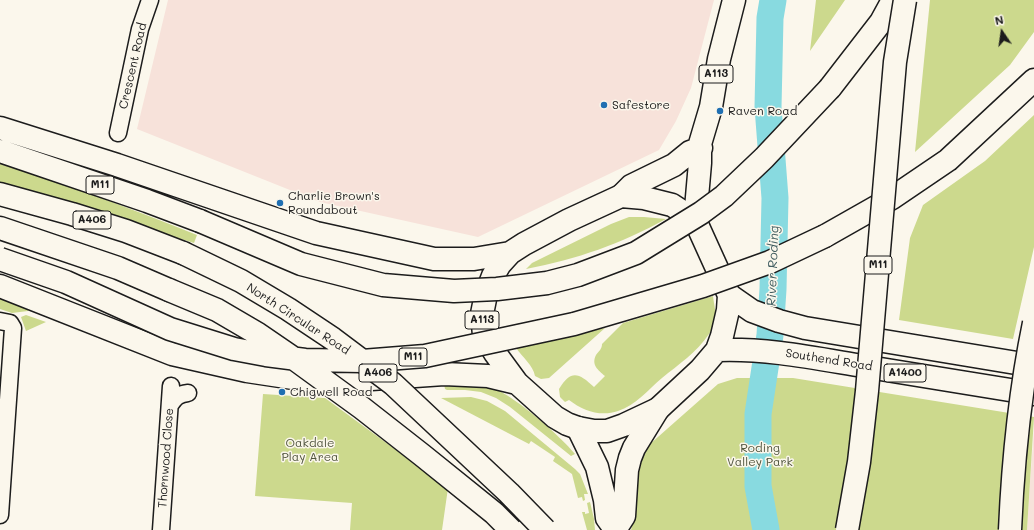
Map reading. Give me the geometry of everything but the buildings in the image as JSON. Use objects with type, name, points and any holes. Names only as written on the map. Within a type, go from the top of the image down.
[{"type":"main road","name":"A113","points":[[578,428],[597,467],[606,500],[608,518],[615,529],[624,516],[630,458],[634,448],[658,409],[700,370],[717,350],[726,322],[729,295],[695,220],[701,148],[700,144],[711,107],[719,59],[734,0]]},
{"type":"main road","name":"M11","points":[[0,151],[147,201],[200,221],[301,264],[383,285],[454,291],[497,289],[547,283],[578,275],[636,253],[701,213],[724,196],[764,158],[830,88],[881,22],[893,0]]},
{"type":"main road","name":"M11","points":[[847,530],[859,462],[867,391],[895,62],[905,0]]},
{"type":"main road","name":"M11","points":[[0,259],[66,282],[170,329],[234,349],[305,360],[349,361],[425,356],[574,324],[703,286],[770,262],[812,243],[892,198],[948,160],[1034,80]]},
{"type":"main road","points":[[0,128],[117,165],[316,233],[434,259],[474,259],[510,253]]},
{"type":"main road","name":"A113","points":[[658,409],[624,425],[607,431],[594,431],[566,424],[517,383],[484,335],[482,314],[486,294],[493,276],[500,264],[510,253],[569,220],[621,196],[631,186],[674,165],[690,152],[701,148]]},
{"type":"main road","name":"North Circular Road","points":[[0,194],[126,231],[183,253],[241,281],[288,309],[333,339],[393,384],[509,493],[545,530]]},
{"type":"main road","name":"A113","points":[[621,196],[644,198],[672,205],[695,220]]},
{"type":"main road","points":[[0,228],[118,268],[217,310],[258,334],[362,408],[494,513],[511,530]]},
{"type":"main road","name":"A406","points":[[0,286],[172,354],[247,371],[313,381],[342,381],[444,374],[488,376],[517,383]]},
{"type":"main road","name":"A1400","points":[[729,295],[752,311],[779,321],[805,328],[1034,366]]},
{"type":"main road","points":[[1010,530],[1018,422],[1034,323]]},
{"type":"main road","name":"Southend Road","points":[[717,350],[743,349],[775,352],[1034,394]]},
{"type":"street","name":"Crescent Road","points":[[118,133],[140,29],[150,0]]},
{"type":"street","points":[[0,515],[6,324]]},
{"type":"street","name":"Thornwood Close","points":[[161,530],[171,386]]},
{"type":"street","points":[[170,405],[175,397],[181,393],[188,393]]},
{"type":"shaded area","points":[[168,0],[714,0],[691,88],[676,121],[659,150],[478,237],[320,202],[137,129]]},
{"type":"shaded area","points":[[1034,430],[1034,530],[1027,530],[1030,482]]},
{"type":"green space","points":[[816,0],[845,0],[810,51]]},
{"type":"green space","points":[[930,0],[1034,0],[1034,32],[1010,65],[915,152]]},
{"type":"green space","points":[[1034,115],[1034,247],[1013,339],[899,320],[910,238],[923,205],[985,161]]},
{"type":"green space","points":[[0,164],[99,197],[197,235],[194,243],[0,183]]},
{"type":"green space","points":[[629,217],[666,219],[632,236],[598,250],[526,269],[532,263],[611,224]]},
{"type":"green space","points":[[0,294],[29,304],[28,311],[12,313],[0,309]]},
{"type":"green space","points":[[713,296],[716,320],[712,331],[699,347],[687,358],[662,378],[642,397],[624,409],[612,413],[592,412],[574,404],[569,400],[565,402],[560,397],[559,389],[567,378],[571,376],[579,376],[594,387],[605,376],[596,367],[594,362],[596,355],[601,349],[602,344],[623,323]]},
{"type":"green space","points":[[26,315],[46,322],[26,331],[21,317]]},
{"type":"green space","points":[[605,328],[549,378],[541,379],[535,376],[530,365],[516,348]]},
{"type":"green space","name":"Roding Valley Park","points":[[737,378],[793,378],[1034,417],[1027,530],[631,530],[638,467],[650,444],[718,384]]},
{"type":"green space","points":[[444,384],[482,385],[496,389],[534,415],[559,437],[575,454],[571,456],[510,407],[496,398],[481,392],[447,390],[445,389]]},
{"type":"green space","name":"Oakdale Play Area","points":[[263,394],[325,398],[448,488],[442,530],[350,530],[352,503],[255,496]]},
{"type":"green space","points":[[471,397],[487,401],[505,411],[575,469],[580,474],[588,494],[584,494],[585,500],[583,501],[582,497],[578,498],[572,474],[553,461],[555,457],[531,441],[529,444],[441,398]]},
{"type":"green space","points":[[590,502],[595,530],[587,530],[582,512],[585,512],[585,514],[589,513],[587,503]]},
{"type":"waterway","name":"River Roding","points":[[766,530],[758,486],[758,414],[770,335],[773,289],[775,198],[768,107],[770,18],[773,0]]},
{"type":"place","name":"Safestore","points":[[604,105]]},
{"type":"place","name":"Raven Road","points":[[720,111]]},
{"type":"place","name":"Charlie Brown's Roundabout","points":[[280,203]]},
{"type":"place","name":"Chigwell Road","points":[[282,392]]}]
